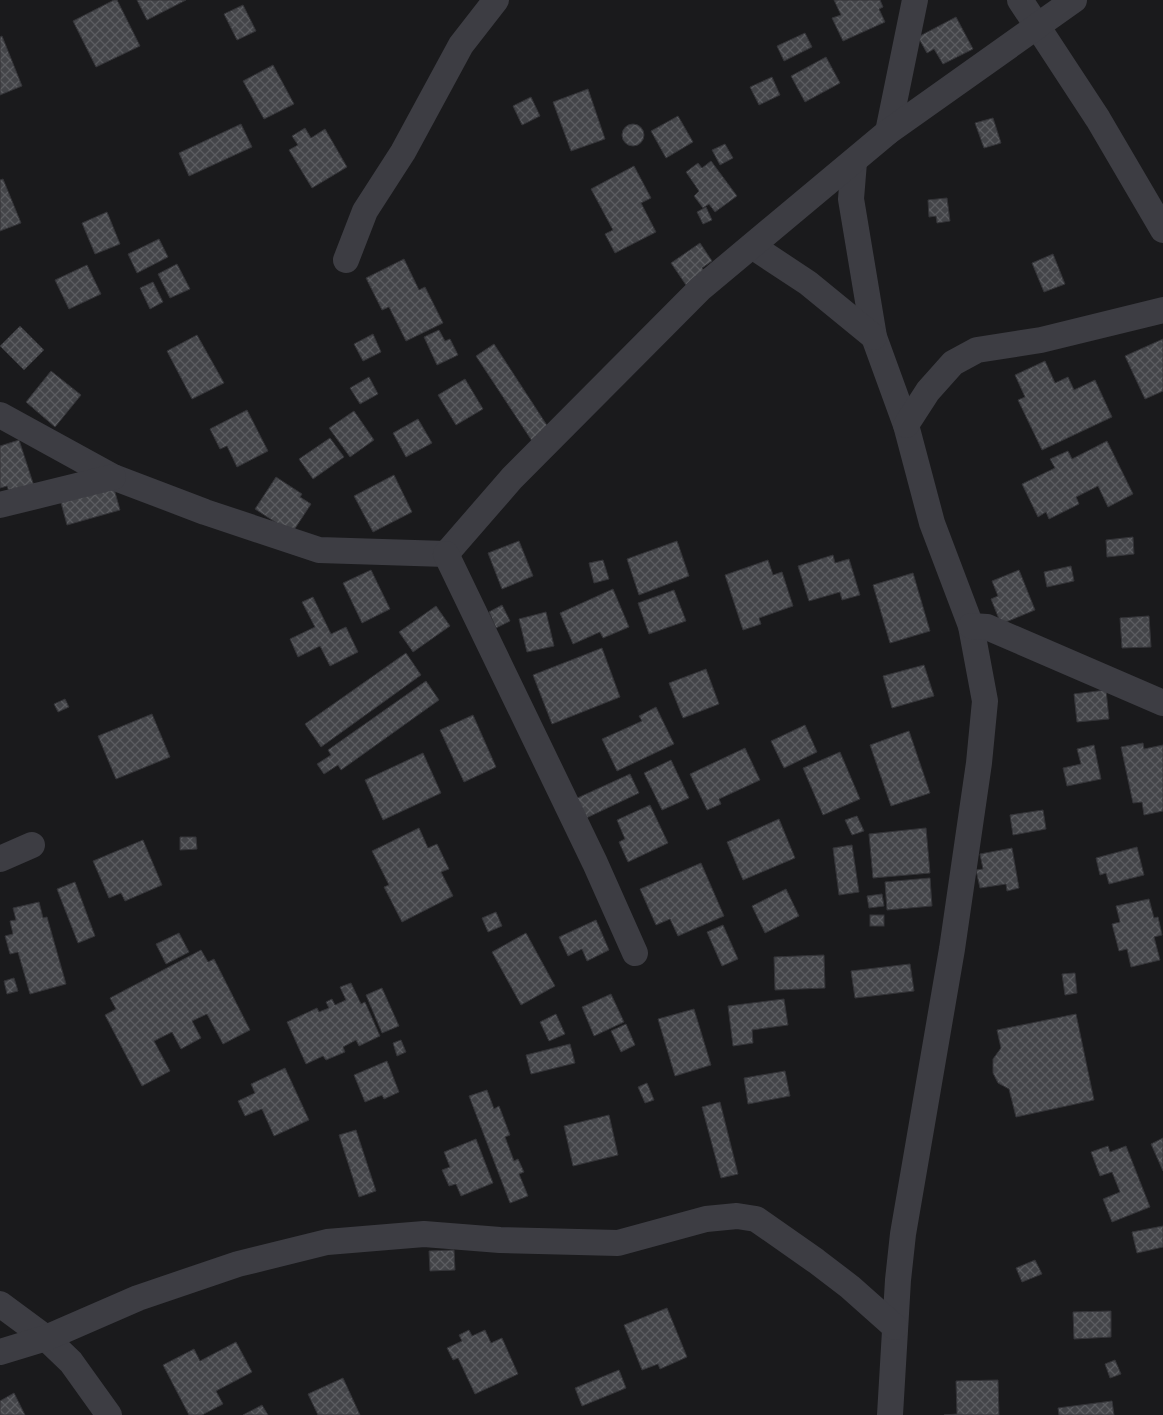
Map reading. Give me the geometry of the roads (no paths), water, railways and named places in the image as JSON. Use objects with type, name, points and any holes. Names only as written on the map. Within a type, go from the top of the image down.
[{"type":"street","points":[[346,260],[365,211],[403,152],[461,45],[496,0]]},
{"type":"street","points":[[888,132],[915,0]]},
{"type":"street","points":[[1020,0],[1098,119],[1163,230]]},
{"type":"street","points":[[446,554],[512,478],[693,296],[888,132],[1074,0]]},
{"type":"street","points":[[854,162],[851,199],[874,337],[906,425],[932,523],[971,626],[985,700],[979,763],[952,949],[920,1127],[898,1280],[890,1415]]},
{"type":"street","points":[[752,246],[808,283],[874,337]]},
{"type":"street","points":[[906,425],[928,390],[953,363],[977,350],[1040,340],[1163,310]]},
{"type":"street","points":[[0,415],[113,477],[205,512],[319,550],[446,554]]},
{"type":"street","points":[[0,505],[113,477]]},
{"type":"street","points":[[446,554],[595,863],[635,953]]},
{"type":"street","points":[[971,626],[987,627],[1163,703]]},
{"type":"street","points":[[0,858],[32,845]]},
{"type":"street","points":[[0,1352],[46,1338],[138,1298],[238,1264],[327,1242],[424,1234],[500,1240],[618,1243],[706,1219],[737,1216],[756,1219],[850,1287],[894,1327]]},
{"type":"street","points":[[850,1287],[898,1280]]},
{"type":"street","points":[[0,1304],[46,1338],[71,1362],[109,1415]]}]
